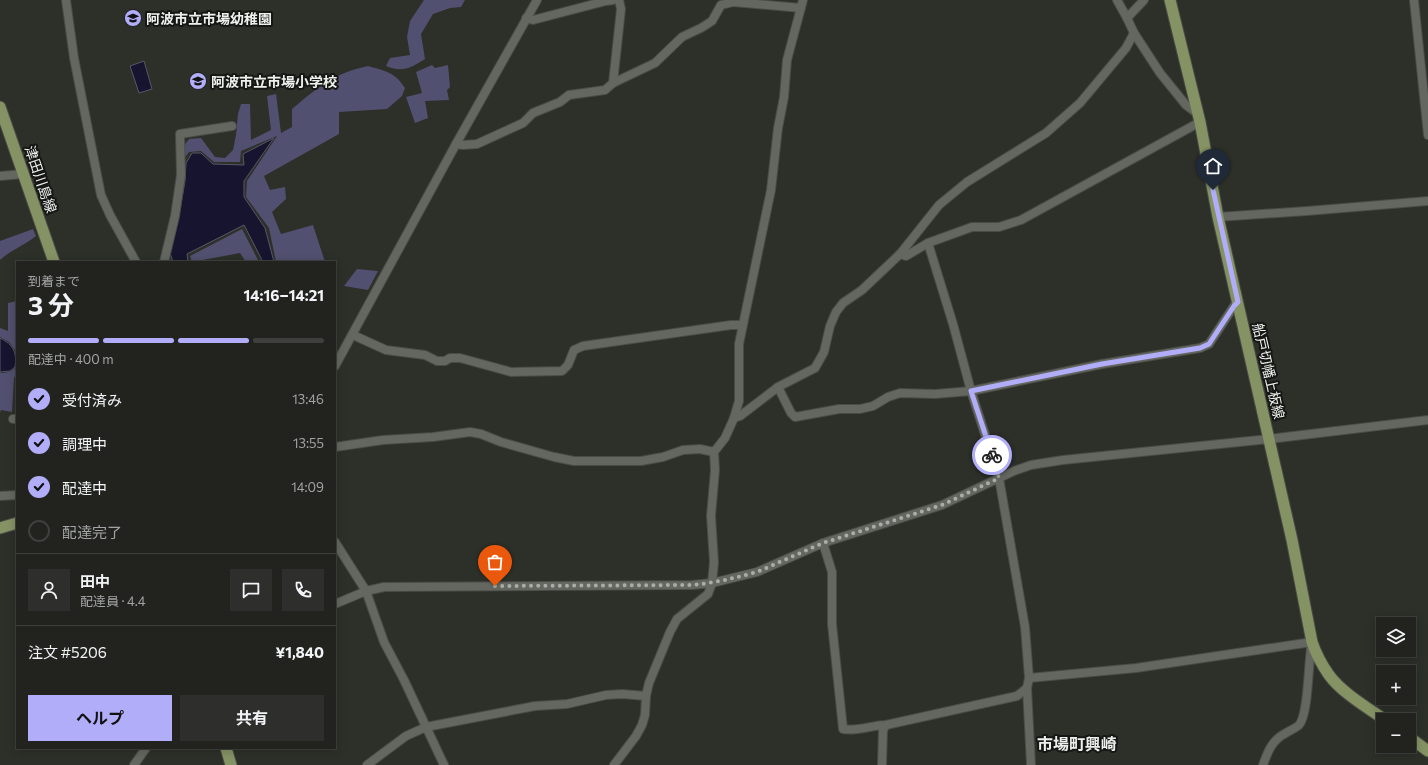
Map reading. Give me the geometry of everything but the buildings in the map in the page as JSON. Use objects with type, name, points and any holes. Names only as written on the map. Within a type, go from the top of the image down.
[{"type":"main road","name":"船戸切幡上板線","points":[[1170,0],[1199,118],[1218,217],[1292,540],[1312,642],[1330,676],[1349,694],[1376,714]]},
{"type":"main road","name":"津田川島線","points":[[0,107],[54,261]]},
{"type":"main road","points":[[0,528],[16,523]]},
{"type":"main road","points":[[1416,742],[1428,751]]},
{"type":"main road","points":[[226,749],[231,765]]},
{"type":"street","points":[[66,0],[74,58],[101,195],[110,215],[135,261]]},
{"type":"street","points":[[336,364],[456,144],[537,0]]},
{"type":"street","points":[[526,18],[533,20],[613,0]]},
{"type":"street","points":[[613,82],[621,9],[618,0]]},
{"type":"street","points":[[900,254],[906,256],[928,243],[972,227],[999,227],[1021,220],[1199,118],[1186,105],[1160,73],[1134,33],[1118,0]]},
{"type":"street","points":[[1127,18],[1144,0]]},
{"type":"street","points":[[1414,0],[1428,136]]},
{"type":"street","points":[[456,144],[477,144],[523,123],[533,114],[560,102],[568,95],[605,90],[613,82],[655,63],[682,37],[712,21],[721,5],[733,2],[802,4],[787,60],[784,97],[778,128],[771,190],[742,325],[739,344],[738,401],[734,418],[725,438],[714,452],[711,516],[714,562],[712,583],[708,594],[677,619],[670,632],[650,683],[646,696],[645,715],[642,725],[636,736],[614,765]]},
{"type":"street","points":[[734,418],[740,416],[778,387],[815,368],[824,352],[830,326],[836,312],[843,303],[862,290],[900,254],[939,205],[967,182],[1046,133],[1080,103],[1126,48],[1134,33]]},
{"type":"street","points":[[164,261],[175,216],[181,175],[180,134],[232,126]]},
{"type":"street","points":[[0,176],[23,174]]},
{"type":"street","points":[[1218,217],[1307,211],[1428,200]]},
{"type":"street","points":[[928,243],[953,324],[971,391],[999,478],[1025,627],[1030,678],[1027,688],[1031,765]]},
{"type":"street","points":[[778,387],[791,413],[795,417],[839,409],[860,409],[873,406],[888,397],[900,393],[935,394],[971,391],[1102,364],[1200,348],[1209,344],[1238,302]]},
{"type":"street","points":[[353,335],[386,350],[394,352],[412,352],[425,355],[437,362],[445,361],[450,358],[460,358],[511,372],[522,373],[562,371],[568,365],[574,350],[584,346],[731,325],[742,325]]},
{"type":"street","points":[[336,604],[366,591],[384,588],[692,585],[712,583],[757,572],[823,543],[936,507],[1014,470],[1031,465],[1063,460],[1269,439],[1428,420]]},
{"type":"street","points":[[336,447],[383,440],[433,437],[470,432],[481,434],[501,442],[554,457],[574,461],[642,461],[663,457],[683,450],[700,449],[714,452]]},
{"type":"street","points":[[0,496],[16,496]]},
{"type":"street","points":[[823,543],[832,572],[832,624],[843,729],[848,730],[875,725],[886,725],[1017,696],[1027,688]]},
{"type":"street","points":[[336,544],[366,591],[384,642],[404,680],[444,765]]},
{"type":"street","points":[[1030,678],[1136,668],[1312,642],[1306,709],[1299,725],[1276,739],[1268,749],[1263,765]]},
{"type":"street","points":[[367,765],[406,736],[426,727],[520,709],[567,704],[606,695],[622,694],[646,696]]},
{"type":"street","points":[[882,765],[883,730],[886,725]]},
{"type":"street","points":[[134,765],[145,749]]},
{"type":"shaded area","points":[[424,0],[465,0],[461,7],[450,8],[433,14],[421,34],[425,59],[415,65],[402,69],[386,66],[390,58],[410,55],[407,37],[410,21]]},
{"type":"shaded area","points":[[144,61],[152,89],[139,93],[130,66]]},
{"type":"shaded area","points":[[432,65],[435,68],[448,65],[450,87],[447,90],[449,100],[425,101],[428,118],[415,123],[406,97],[422,93],[416,72]]},
{"type":"shaded area","points":[[368,66],[380,69],[393,75],[405,88],[402,96],[387,109],[339,112],[339,134],[264,176],[270,190],[285,187],[286,199],[272,212],[281,234],[313,225],[325,261],[276,261],[269,228],[246,197],[247,181],[277,136],[241,151],[240,162],[214,162],[201,151],[189,152],[183,160],[183,147],[189,139],[201,138],[215,157],[225,158],[233,150],[238,114],[241,104],[250,104],[251,140],[271,130],[267,96],[276,94],[281,133],[292,127],[292,109],[327,82],[356,69]]},
{"type":"shaded area","points":[[274,138],[244,181],[244,197],[265,228],[274,261],[262,261],[244,225],[187,254],[188,261],[173,261],[170,253],[179,215],[185,181],[186,163],[192,153],[201,153],[213,164],[244,165],[243,154]]},
{"type":"shaded area","points":[[33,229],[36,236],[0,260],[0,241]]},
{"type":"shaded area","points":[[242,229],[258,261],[245,261],[240,253],[197,261],[192,261],[190,256]]},
{"type":"shaded area","points":[[357,269],[378,271],[368,290],[344,286]]},
{"type":"shaded area","points":[[16,301],[16,352],[9,342],[0,337],[0,328],[8,331],[8,303]]},
{"type":"shaded area","points":[[0,338],[9,344],[14,350],[15,367],[10,371],[0,372]]},
{"type":"shaded area","points":[[16,366],[12,412],[1,410],[0,413],[0,373],[6,373],[15,368]]},
{"type":"way so far","points":[[495,586],[692,585],[712,583],[746,575],[757,572],[823,543],[942,505],[999,478],[992,455]]},
{"type":"place","name":"阿波市立市場幼稚園","points":[[133,18]]},
{"type":"place","name":"阿波市立市場小学校","points":[[198,81]]},
{"type":"district","name":"市場町興崎","points":[[1077,743]]},
{"type":"route","points":[[992,455],[971,391],[1102,364],[1200,348],[1209,344],[1238,302],[1213,190]]}]
